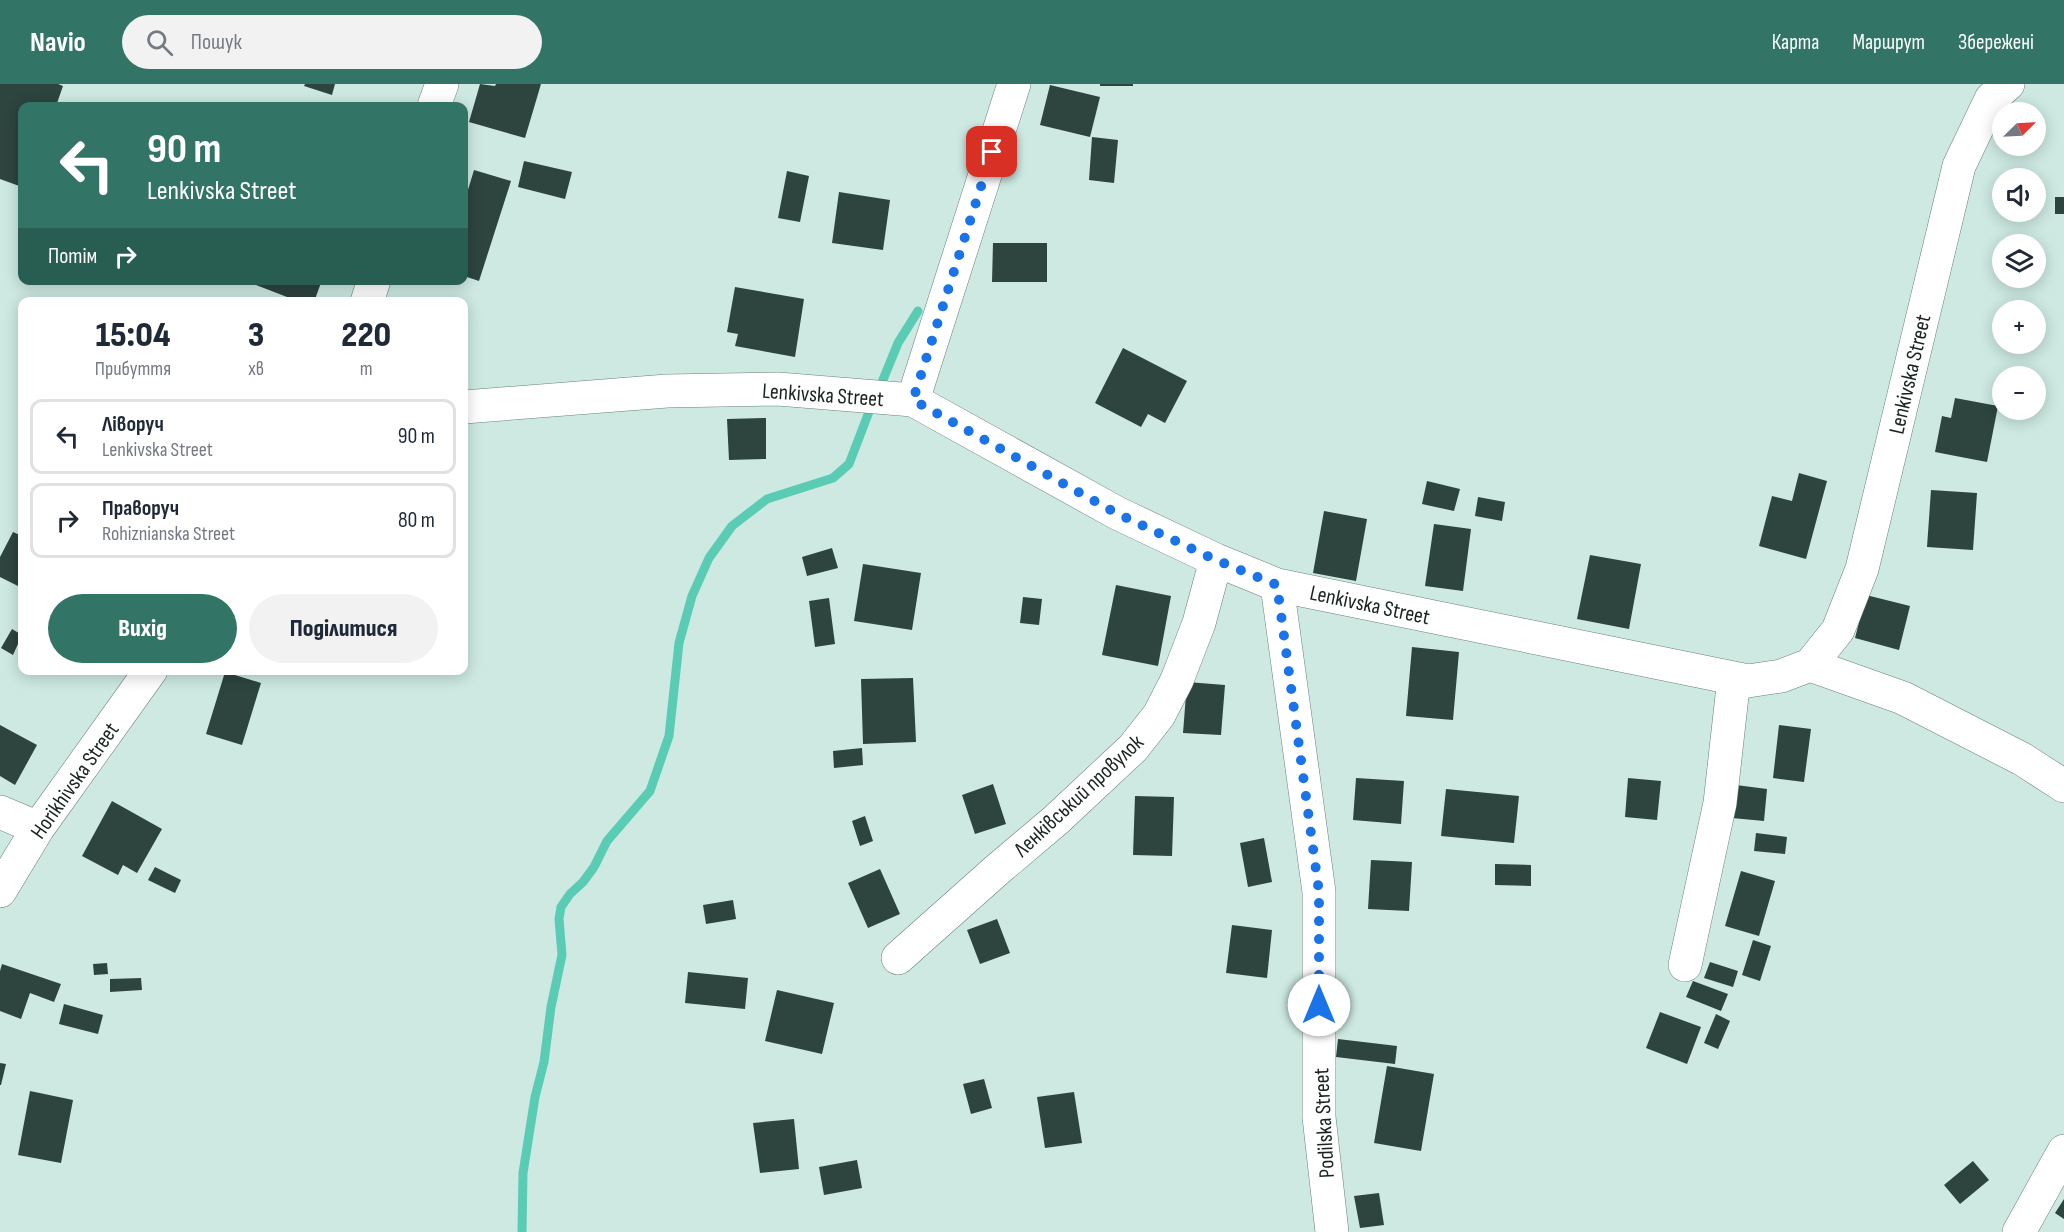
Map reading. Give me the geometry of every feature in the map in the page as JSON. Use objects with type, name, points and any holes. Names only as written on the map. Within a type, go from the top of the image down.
[{"type":"street","points":[[435,102],[442,84]]},
{"type":"street","points":[[913,400],[1014,84]]},
{"type":"street","name":"Lenkivska Street","points":[[468,407],[667,391],[778,389],[913,400],[1116,513],[1216,560],[1277,585],[1748,681],[1780,676],[1810,665],[1838,630],[1862,569],[1959,166],[1991,99],[2008,84]]},
{"type":"street","name":"Ленківський провулок","points":[[898,958],[1056,820],[1133,748],[1159,715],[1177,680],[1199,623],[1216,560]]},
{"type":"street","name":"Podilska Street","points":[[1277,585],[1319,892],[1319,1117],[1332,1232]]},
{"type":"street","points":[[1810,665],[1903,698],[2022,759],[2064,786]]},
{"type":"street","name":"Horikhivska Street","points":[[0,891],[38,828],[147,675]]},
{"type":"street","points":[[1685,964],[1720,803],[1734,678]]},
{"type":"street","points":[[0,812],[38,828]]},
{"type":"street","points":[[2019,1232],[2064,1151]]},
{"type":"building","points":[[0,84],[58,84],[63,86],[57,102],[18,102],[18,186],[0,179]]},
{"type":"building","points":[[305,84],[335,84],[332,95],[304,86]]},
{"type":"building","points":[[480,84],[495,86],[496,84],[541,84],[525,138],[469,122]]},
{"type":"building","points":[[1100,84],[1133,84],[1133,86],[1100,86]]},
{"type":"building","points":[[1050,85],[1100,97],[1090,137],[1040,125]]},
{"type":"building","points":[[1092,137],[1118,140],[1114,183],[1089,180]]},
{"type":"building","points":[[524,161],[572,172],[565,199],[518,187]]},
{"type":"building","points":[[474,170],[511,181],[479,281],[468,277],[468,190]]},
{"type":"building","points":[[787,171],[809,176],[800,222],[778,218]]},
{"type":"building","points":[[839,192],[890,200],[883,250],[832,243]]},
{"type":"building","points":[[2055,197],[2064,197],[2064,214],[2055,214]]},
{"type":"building","points":[[993,243],[1047,243],[1047,282],[992,282]]},
{"type":"building","points":[[256,285],[320,285],[316,297],[287,297]]},
{"type":"building","points":[[735,287],[804,299],[795,357],[735,346],[738,334],[727,332]]},
{"type":"building","points":[[1123,348],[1187,381],[1165,423],[1148,414],[1141,427],[1095,403]]},
{"type":"building","points":[[1955,398],[1992,405],[1992,420],[1995,420],[1987,462],[1935,452],[1942,416],[1951,418]]},
{"type":"building","points":[[766,418],[766,459],[729,460],[727,419]]},
{"type":"building","points":[[1799,473],[1827,481],[1806,559],[1759,546],[1772,496],[1792,501]]},
{"type":"building","points":[[1427,481],[1460,489],[1454,511],[1422,504]]},
{"type":"building","points":[[1931,490],[1977,493],[1973,550],[1927,547]]},
{"type":"building","points":[[1478,497],[1505,502],[1502,521],[1475,516]]},
{"type":"building","points":[[1324,511],[1367,519],[1356,581],[1313,573]]},
{"type":"building","points":[[1434,524],[1471,529],[1463,591],[1425,586]]},
{"type":"building","points":[[13,532],[18,534],[18,586],[0,577],[0,557]]},
{"type":"building","points":[[832,548],[838,568],[807,576],[802,557]]},
{"type":"building","points":[[1590,555],[1641,564],[1629,629],[1577,619]]},
{"type":"building","points":[[863,564],[921,573],[912,630],[854,621]]},
{"type":"building","points":[[1116,585],[1171,596],[1158,666],[1102,655]]},
{"type":"building","points":[[1866,595],[1910,606],[1899,650],[1855,638]]},
{"type":"building","points":[[1023,597],[1042,599],[1039,625],[1020,623]]},
{"type":"building","points":[[829,598],[835,644],[815,647],[809,601]]},
{"type":"building","points":[[12,629],[18,633],[18,644],[13,655],[1,648]]},
{"type":"building","points":[[1412,647],[1459,652],[1453,720],[1406,716]]},
{"type":"building","points":[[224,675],[235,675],[261,683],[242,745],[206,734]]},
{"type":"building","points":[[913,678],[916,742],[863,744],[861,679]]},
{"type":"building","points":[[1187,682],[1225,685],[1221,735],[1183,733]]},
{"type":"building","points":[[0,725],[37,745],[15,785],[0,776]]},
{"type":"building","points":[[1779,725],[1811,729],[1804,782],[1773,778]]},
{"type":"building","points":[[862,748],[863,765],[834,768],[833,751]]},
{"type":"building","points":[[1356,778],[1404,781],[1401,824],[1353,820]]},
{"type":"building","points":[[1628,778],[1661,781],[1657,820],[1625,817]]},
{"type":"building","points":[[993,784],[1006,824],[975,834],[962,795]]},
{"type":"building","points":[[1736,785],[1767,789],[1764,821],[1732,818]]},
{"type":"building","points":[[1446,789],[1519,796],[1514,843],[1441,836]]},
{"type":"building","points":[[1135,796],[1174,797],[1172,856],[1133,855]]},
{"type":"building","points":[[112,801],[162,829],[137,873],[123,865],[118,875],[82,856]]},
{"type":"building","points":[[865,816],[873,841],[860,846],[852,821]]},
{"type":"building","points":[[1756,833],[1787,837],[1785,854],[1754,851]]},
{"type":"building","points":[[1264,838],[1272,882],[1248,887],[1240,843]]},
{"type":"building","points":[[1371,860],[1412,862],[1409,911],[1368,909]]},
{"type":"building","points":[[1495,864],[1531,865],[1531,886],[1495,885]]},
{"type":"building","points":[[155,867],[181,880],[175,893],[148,880]]},
{"type":"building","points":[[880,869],[900,914],[868,928],[848,883]]},
{"type":"building","points":[[1741,871],[1775,881],[1759,936],[1725,926]]},
{"type":"building","points":[[733,900],[736,919],[706,924],[703,905]]},
{"type":"building","points":[[997,919],[1010,953],[980,964],[967,930]]},
{"type":"building","points":[[1232,925],[1272,930],[1267,978],[1226,973]]},
{"type":"building","points":[[1753,940],[1771,946],[1760,981],[1742,975]]},
{"type":"building","points":[[1710,962],[1738,971],[1733,987],[1704,978]]},
{"type":"building","points":[[107,963],[108,974],[94,975],[93,964]]},
{"type":"building","points":[[2,964],[61,984],[54,1002],[30,993],[21,1019],[0,1011]]},
{"type":"building","points":[[688,972],[748,978],[745,1009],[685,1003]]},
{"type":"building","points":[[141,978],[142,990],[110,992],[110,979]]},
{"type":"building","points":[[1693,981],[1728,994],[1721,1011],[1686,997]]},
{"type":"building","points":[[777,990],[834,1003],[822,1054],[765,1041]]},
{"type":"building","points":[[64,1004],[103,1015],[98,1034],[59,1024]]},
{"type":"building","points":[[1660,1012],[1701,1027],[1687,1064],[1646,1048]]},
{"type":"building","points":[[1716,1014],[1730,1021],[1718,1049],[1704,1043]]},
{"type":"building","points":[[1338,1039],[1397,1046],[1395,1064],[1336,1057]]},
{"type":"building","points":[[0,1063],[6,1064],[1,1085],[0,1085]]},
{"type":"building","points":[[1387,1066],[1434,1074],[1421,1151],[1374,1143]]},
{"type":"building","points":[[984,1079],[992,1108],[971,1114],[963,1084]]},
{"type":"building","points":[[30,1091],[73,1100],[61,1163],[18,1155]]},
{"type":"building","points":[[1074,1092],[1082,1143],[1045,1148],[1037,1097]]},
{"type":"building","points":[[794,1119],[799,1169],[760,1173],[753,1123]]},
{"type":"building","points":[[857,1160],[862,1188],[824,1195],[819,1167]]},
{"type":"building","points":[[1973,1161],[1989,1180],[1960,1204],[1944,1185]]},
{"type":"building","points":[[1379,1193],[1384,1225],[1360,1228],[1354,1196]]},
{"type":"building","points":[[2064,1199],[2064,1219],[2055,1213]]},
{"type":"waterway","points":[[878,392],[898,343],[918,311]]},
{"type":"waterway","points":[[522,1232],[523,1173],[562,955],[559,919],[561,907],[594,867],[607,841],[650,791],[669,736],[679,643],[692,596],[709,558],[732,526],[767,499],[833,478],[849,464],[872,404]]},
{"type":"route","points":[[992,152],[913,400],[1116,513],[1216,560],[1277,585],[1319,892],[1319,1005]]}]
